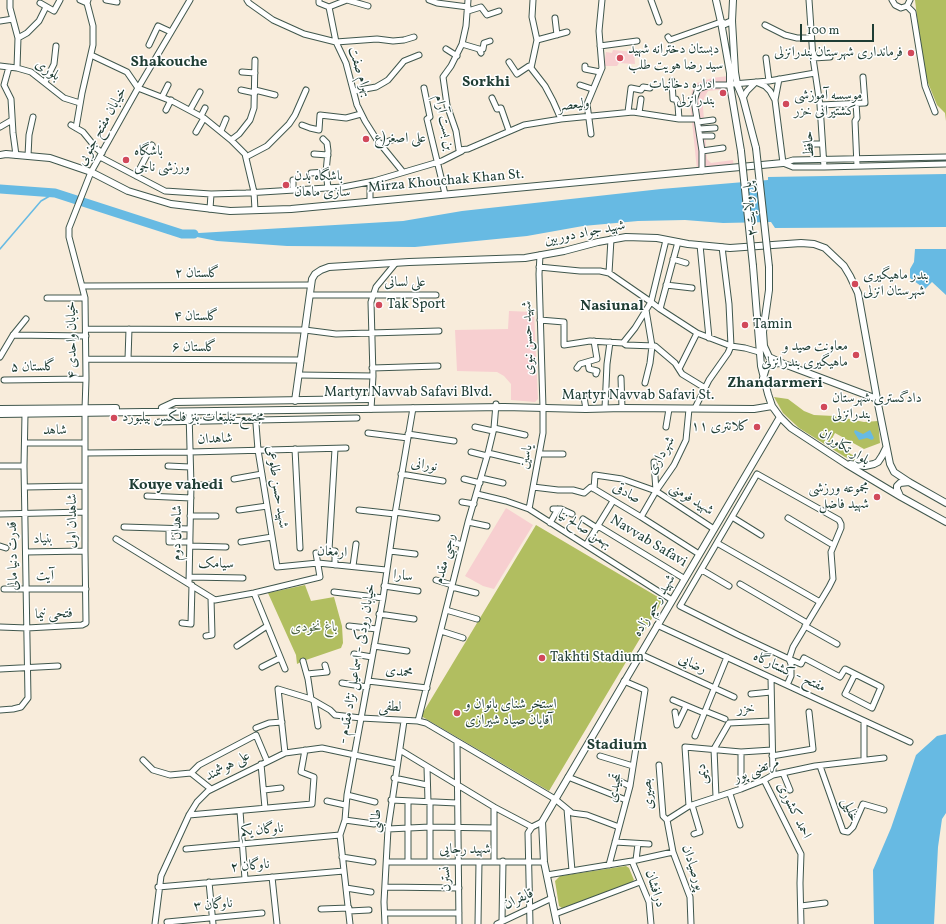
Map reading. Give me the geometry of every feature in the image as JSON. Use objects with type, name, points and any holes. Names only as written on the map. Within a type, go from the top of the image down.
[{"type":"main road","points":[[716,0],[733,84]]},
{"type":"main road","points":[[733,0],[733,84]]},
{"type":"main road","points":[[721,22],[726,24],[732,21]]},
{"type":"main road","name":"پل ولایت ۲","points":[[733,84],[743,98],[756,148],[769,267],[769,290],[763,332],[764,346],[769,357],[877,399]]},
{"type":"main road","name":"پل ولایت ۲","points":[[733,84],[753,266],[759,352]]},
{"type":"main road","name":"Mirza Khouchak Khan St.","points":[[0,155],[6,154],[50,158],[91,172],[128,191],[171,204],[230,211],[291,209],[783,163]]},
{"type":"main road","name":"شهید جواد دوربین","points":[[295,401],[312,278],[320,270],[329,267],[409,262],[525,258],[564,251],[611,239],[637,237],[730,248],[801,243],[814,244],[825,248],[844,266],[858,293],[890,464]]},
{"type":"main road","name":"بلوار تکاوران","points":[[759,352],[763,378],[772,406],[791,428],[846,464],[946,522]]},
{"type":"main road","points":[[763,378],[769,364],[784,364]]},
{"type":"main road","points":[[162,408],[175,402],[295,401],[371,404]]},
{"type":"main road","name":"Martyr Navvab Safavi Blvd.","points":[[0,409],[189,412],[371,404],[413,408],[496,405]]},
{"type":"main road","name":"Martyr Navvab Safavi Blvd.","points":[[0,414],[162,408],[371,404],[496,405],[504,407]]},
{"type":"main road","name":"Martyr Navvab Safavi St.","points":[[504,407],[586,409],[754,409],[772,406]]},
{"type":"main road","name":"شهید رحیم زاده","points":[[542,822],[780,417]]},
{"type":"main road","points":[[846,464],[865,466],[874,464],[878,462],[886,447]]},
{"type":"main road","name":"بلوار تکاوران","points":[[890,464],[894,472],[946,503]]},
{"type":"main road","points":[[901,497],[897,486],[900,482],[909,482]]},
{"type":"main road","points":[[542,822],[544,862],[558,924]]},
{"type":"street","name":"بلوری","points":[[10,0],[10,8],[18,38],[17,68],[32,72],[64,98],[80,103]]},
{"type":"street","points":[[40,3],[54,11],[60,0]]},
{"type":"street","points":[[80,0],[88,2],[93,26],[93,45],[74,127],[83,132],[101,155],[165,191],[210,194],[343,187],[370,182],[438,162],[465,149]]},
{"type":"street","points":[[106,0],[117,2]]},
{"type":"street","name":"خیابان مفتح جنوبی","points":[[70,224],[91,172],[190,0]]},
{"type":"street","name":"بهرام صفت","points":[[247,0],[273,20],[304,34],[336,42],[346,63],[357,105],[361,114],[380,144],[403,172]]},
{"type":"street","points":[[319,0],[319,3],[329,7],[347,0],[368,6]]},
{"type":"street","points":[[429,0],[468,9],[481,7],[487,15],[499,11]]},
{"type":"street","points":[[446,49],[456,56],[462,44],[468,9],[468,0]]},
{"type":"street","points":[[530,68],[537,40],[532,17],[533,0]]},
{"type":"street","points":[[591,134],[587,104],[602,68],[599,31],[602,0]]},
{"type":"street","points":[[651,0],[659,22]]},
{"type":"street","name":"حافظ","points":[[809,0],[813,58],[820,105],[824,167]]},
{"type":"street","points":[[892,0],[894,5],[898,8],[907,6],[910,0]]},
{"type":"street","points":[[907,6],[913,12],[925,86],[935,112]]},
{"type":"street","points":[[18,38],[27,33],[39,21],[46,7]]},
{"type":"street","points":[[329,7],[336,42],[377,39],[393,41],[414,37]]},
{"type":"street","points":[[555,18],[557,35]]},
{"type":"street","points":[[0,21],[13,19]]},
{"type":"street","points":[[668,37],[670,40],[721,22]]},
{"type":"street","points":[[765,25],[784,36],[811,38]]},
{"type":"street","points":[[150,45],[158,26],[171,32]]},
{"type":"street","points":[[537,40],[567,32]]},
{"type":"street","points":[[462,44],[480,51],[483,49],[484,43],[490,41]]},
{"type":"street","points":[[600,46],[637,41]]},
{"type":"street","points":[[45,82],[54,64],[56,46]]},
{"type":"street","points":[[90,55],[127,72],[138,88],[171,100],[203,117],[232,140],[246,157],[254,192],[255,210]]},
{"type":"street","points":[[354,91],[376,87],[384,83],[404,61],[419,55]]},
{"type":"street","name":"ولیعصر","points":[[456,56],[443,77],[447,105],[456,131],[459,150],[465,149],[524,125],[561,119],[628,112],[679,119],[713,120]]},
{"type":"street","points":[[813,58],[830,57]]},
{"type":"street","points":[[766,58],[769,81]]},
{"type":"street","points":[[232,140],[250,120],[254,108],[255,60]]},
{"type":"street","points":[[509,62],[517,74],[529,66],[530,68]]},
{"type":"street","points":[[0,66],[17,68]]},
{"type":"street","points":[[584,66],[585,70],[600,72]]},
{"type":"street","points":[[9,67],[4,85],[11,99],[16,155]]},
{"type":"street","points":[[530,68],[548,91],[561,119]]},
{"type":"street","points":[[242,72],[255,73]]},
{"type":"street","points":[[702,170],[702,151],[694,100],[698,89],[710,85],[769,81],[815,73]]},
{"type":"street","points":[[820,105],[865,103],[863,76]]},
{"type":"street","points":[[779,79],[775,100],[783,163]]},
{"type":"street","points":[[672,81],[674,99],[676,99],[678,104],[679,119]]},
{"type":"street","points":[[756,82],[765,86],[775,100]]},
{"type":"street","points":[[743,98],[747,91],[756,82]]},
{"type":"street","points":[[162,97],[168,85]]},
{"type":"street","points":[[580,86],[592,89]]},
{"type":"street","points":[[628,112],[631,88],[641,90],[643,87],[650,88]]},
{"type":"street","name":"بن بست آرام","points":[[424,88],[430,117],[427,118],[445,194]]},
{"type":"street","points":[[241,90],[275,95]]},
{"type":"street","points":[[246,157],[267,146],[289,124],[296,115],[306,90]]},
{"type":"street","points":[[190,110],[200,92]]},
{"type":"street","points":[[492,98],[497,109],[501,108],[509,131]]},
{"type":"street","points":[[639,113],[641,98]]},
{"type":"street","points":[[166,110],[171,100]]},
{"type":"street","points":[[856,103],[857,118],[855,121],[857,166]]},
{"type":"street","points":[[196,132],[203,117],[205,108]]},
{"type":"street","points":[[302,125],[319,130],[320,115],[346,118],[361,114]]},
{"type":"street","points":[[28,156],[33,117]]},
{"type":"street","points":[[221,132],[226,119]]},
{"type":"street","points":[[0,127],[12,120]]},
{"type":"street","points":[[698,129],[715,128]]},
{"type":"street","points":[[700,136],[712,136]]},
{"type":"street","points":[[323,139],[328,145],[326,172],[328,188]]},
{"type":"street","points":[[380,144],[392,140]]},
{"type":"street","points":[[136,176],[152,144]]},
{"type":"street","points":[[808,144],[822,144]]},
{"type":"street","points":[[702,151],[723,148]]},
{"type":"street","points":[[314,154],[328,156]]},
{"type":"street","points":[[919,157],[919,165]]},
{"type":"street","points":[[783,163],[793,160],[946,157]]},
{"type":"street","points":[[890,158],[890,166]]},
{"type":"street","points":[[783,163],[793,167],[946,164]]},
{"type":"street","points":[[311,173],[326,172]]},
{"type":"street","points":[[293,180],[293,190]]},
{"type":"street","points":[[370,182],[370,201]]},
{"type":"street","points":[[210,194],[210,208]]},
{"type":"street","name":"خیابان واحدی ۴","points":[[70,224],[69,237],[85,298],[85,411]]},
{"type":"street","points":[[608,273],[611,239]]},
{"type":"street","points":[[623,343],[651,302],[666,240]]},
{"type":"street","points":[[660,309],[678,242]]},
{"type":"street","points":[[700,245],[708,338]]},
{"type":"street","points":[[722,247],[729,304],[732,346]]},
{"type":"street","name":"شهید حسن نبوی","points":[[540,255],[540,320],[544,408]]},
{"type":"street","points":[[673,259],[686,263]]},
{"type":"street","points":[[371,404],[371,302],[376,287],[395,264]]},
{"type":"street","points":[[539,267],[580,271],[600,270],[608,273],[698,333],[732,346],[759,352]]},
{"type":"street","name":"گلستان ۲","points":[[82,286],[311,285]]},
{"type":"street","points":[[666,285],[692,288]]},
{"type":"street","name":"علی لسانی","points":[[310,295],[436,295]]},
{"type":"street","points":[[47,298],[85,298]]},
{"type":"street","points":[[645,383],[652,346],[646,310]]},
{"type":"street","points":[[0,358],[13,335],[26,319]]},
{"type":"street","points":[[540,320],[564,322],[564,345],[594,341],[623,343],[626,345],[655,346],[675,363],[682,374],[704,388]]},
{"type":"street","name":"گلستان ۴","points":[[86,329],[306,330],[336,334],[439,331]]},
{"type":"street","points":[[128,359],[129,329]]},
{"type":"street","points":[[679,369],[698,333]]},
{"type":"street","points":[[13,335],[86,336]]},
{"type":"street","points":[[577,368],[580,364],[597,359],[594,341]]},
{"type":"street","points":[[605,408],[610,342]]},
{"type":"street","name":"شهرداری","points":[[641,517],[656,491],[674,465],[686,440],[692,408],[732,346]]},
{"type":"street","name":"گلستان ۶","points":[[86,359],[301,360]]},
{"type":"street","points":[[588,362],[589,369],[597,371],[596,374]]},
{"type":"street","points":[[372,368],[438,366]]},
{"type":"street","points":[[299,375],[372,376]]},
{"type":"street","points":[[621,378],[622,408]]},
{"type":"street","name":"گلستان ۵","points":[[4,380],[86,379]]},
{"type":"street","points":[[75,409],[82,403],[85,395]]},
{"type":"street","points":[[584,397],[586,409]]},
{"type":"street","name":"رجبی مقدم","points":[[418,721],[468,522],[488,455],[494,429],[496,405]]},
{"type":"street","name":"- خیابان رودکی - اسماعیل نژاد مقدم","points":[[350,924],[340,835],[345,820],[345,805],[383,598],[395,513],[413,408]]},
{"type":"street","name":"یاسین","points":[[529,510],[540,454],[544,408]]},
{"type":"street","points":[[666,427],[669,409]]},
{"type":"street","name":"شهید حسن طلوعی","points":[[255,410],[258,450],[277,567]]},
{"type":"street","name":"شاهدان اول","points":[[82,626],[86,623],[84,551],[85,411]]},
{"type":"street","name":"شاهدان دوم","points":[[182,623],[191,624],[191,485],[189,412]]},
{"type":"street","name":"قدرت دنیا مالی","points":[[0,710],[21,707],[28,698],[24,466],[25,414]]},
{"type":"street","points":[[159,422],[357,418]]},
{"type":"street","points":[[475,426],[525,435]]},
{"type":"street","points":[[368,433],[454,441]]},
{"type":"street","name":"شاهد","points":[[25,443],[85,443]]},
{"type":"street","name":"شاهدان","points":[[85,453],[346,448]]},
{"type":"street","points":[[295,449],[300,548]]},
{"type":"street","points":[[335,449],[329,550],[335,551],[335,565]]},
{"type":"street","points":[[471,452],[522,461]]},
{"type":"street","points":[[540,454],[562,454]]},
{"type":"street","points":[[654,462],[656,491]]},
{"type":"street","points":[[0,466],[24,466]]},
{"type":"street","points":[[168,466],[190,466]]},
{"type":"street","points":[[234,478],[262,474]]},
{"type":"street","name":"نورانی","points":[[402,474],[443,481]]},
{"type":"street","points":[[787,685],[791,676],[791,664],[789,660],[793,647],[833,579],[831,552],[833,544],[841,528],[841,524],[839,520],[756,474],[680,606],[789,660],[801,664],[804,658],[840,677],[845,669],[855,674],[880,687],[872,708],[845,694],[855,674]]},
{"type":"street","name":"شهید فومنی","points":[[594,489],[595,475],[622,479],[656,491],[714,529]]},
{"type":"street","points":[[464,479],[503,483]]},
{"type":"street","points":[[191,485],[210,485]]},
{"type":"street","points":[[25,487],[85,486]]},
{"type":"street","name":"صادقی","points":[[533,487],[573,490],[584,493],[591,487],[699,554]]},
{"type":"street","name":"بهمن صالح نیا","points":[[477,494],[506,501],[529,510],[672,600]]},
{"type":"street","points":[[147,496],[191,498]]},
{"type":"street","points":[[586,545],[613,501]]},
{"type":"street","points":[[462,502],[474,504]]},
{"type":"street","points":[[239,510],[267,506]]},
{"type":"street","points":[[550,523],[555,509],[572,514]]},
{"type":"street","points":[[359,510],[436,518]]},
{"type":"street","points":[[0,514],[85,512]]},
{"type":"street","points":[[190,516],[216,516]]},
{"type":"street","points":[[732,517],[761,535]]},
{"type":"street","points":[[788,518],[833,544]]},
{"type":"street","name":"Navvab Safavi","points":[[583,519],[685,579]]},
{"type":"street","points":[[468,522],[487,526]]},
{"type":"street","points":[[124,527],[190,529]]},
{"type":"street","points":[[169,529],[169,542],[226,547]]},
{"type":"street","points":[[241,542],[272,537]]},
{"type":"street","points":[[116,539],[215,600],[320,577],[316,553]]},
{"type":"street","points":[[452,542],[462,545]]},
{"type":"street","points":[[717,543],[820,602]]},
{"type":"street","points":[[353,566],[356,544]]},
{"type":"street","name":"بنیاد","points":[[26,552],[84,551]]},
{"type":"street","points":[[390,551],[415,554]]},
{"type":"street","name":"ارمغان","points":[[277,567],[318,563],[386,570]]},
{"type":"street","points":[[702,570],[729,586]]},
{"type":"street","name":"سیامک","points":[[190,577],[243,578]]},
{"type":"street","points":[[436,580],[476,593]]},
{"type":"street","points":[[740,584],[837,644]]},
{"type":"street","name":"سارا","points":[[384,586],[418,591]]},
{"type":"street","name":"آیت","points":[[4,589],[26,590],[86,588]]},
{"type":"street","points":[[254,592],[285,669]]},
{"type":"street","points":[[334,592],[383,598]]},
{"type":"street","points":[[206,636],[212,635],[211,598]]},
{"type":"street","points":[[446,610],[477,619]]},
{"type":"street","points":[[379,614],[414,618]]},
{"type":"street","name":"مفتح - کشتارگاه","points":[[657,625],[910,742]]},
{"type":"street","name":"فتحی نیما","points":[[0,627],[27,628],[82,626]]},
{"type":"street","points":[[237,646],[268,626]]},
{"type":"street","points":[[349,626],[377,629]]},
{"type":"street","points":[[441,631],[463,638]]},
{"type":"street","points":[[374,646],[407,651]]},
{"type":"street","points":[[354,654],[372,657]]},
{"type":"street","name":"رضایی","points":[[640,654],[734,697]]},
{"type":"street","points":[[695,736],[727,657]]},
{"type":"street","points":[[262,667],[280,658]]},
{"type":"street","points":[[302,661],[307,674],[318,726]]},
{"type":"street","points":[[307,674],[327,672],[325,665]]},
{"type":"street","points":[[0,669],[58,666]]},
{"type":"street","points":[[771,678],[773,775]]},
{"type":"street","name":"محمدی","points":[[368,681],[427,688]]},
{"type":"street","name":"تمجیدی","points":[[609,865],[630,786],[645,690],[624,681]]},
{"type":"street","points":[[342,683],[367,687]]},
{"type":"street","name":"لطفی","points":[[282,722],[278,689],[312,700],[330,710],[335,715],[418,721]]},
{"type":"street","points":[[751,694],[771,692]]},
{"type":"street","points":[[673,700],[725,720]]},
{"type":"street","points":[[674,712],[677,725],[686,706]]},
{"type":"street","points":[[694,834],[700,832],[690,805],[685,746],[741,752],[772,753],[813,749],[809,712]]},
{"type":"street","name":"طالبی","points":[[386,924],[385,887],[388,828],[394,778],[404,721]]},
{"type":"street","points":[[418,721],[426,723],[555,799],[572,813],[587,815],[619,827]]},
{"type":"street","name":"خزر","points":[[714,749],[729,723],[771,721]]},
{"type":"street","points":[[256,728],[269,723],[282,722],[285,753]]},
{"type":"street","points":[[864,722],[864,760]]},
{"type":"street","points":[[143,760],[153,770],[170,775],[191,773],[199,765],[256,735],[267,761]]},
{"type":"street","name":"نسترن","points":[[457,742],[459,924]]},
{"type":"street","name":"علی هوشمند","points":[[155,924],[158,887],[161,876],[189,815],[197,802],[211,789],[285,753],[304,750],[322,748],[397,764]]},
{"type":"street","name":"دیمی","points":[[714,749],[716,797]]},
{"type":"street","points":[[189,815],[312,804],[314,777],[301,772],[304,750]]},
{"type":"street","points":[[400,750],[494,807],[532,827]]},
{"type":"street","points":[[741,752],[741,790]]},
{"type":"street","points":[[600,756],[633,766]]},
{"type":"street","name":"مرتضی پور","points":[[667,820],[690,805],[730,794],[773,775],[820,766],[884,758]]},
{"type":"street","points":[[261,764],[265,808]]},
{"type":"street","name":"بصیری","points":[[659,765],[662,816],[667,820]]},
{"type":"street","name":"خلیلی","points":[[820,766],[843,831],[848,832],[853,827],[863,804],[884,810]]},
{"type":"street","points":[[427,767],[430,862]]},
{"type":"street","points":[[191,773],[211,789]]},
{"type":"street","points":[[783,773],[790,790]]},
{"type":"street","points":[[568,777],[626,800]]},
{"type":"street","points":[[394,778],[428,785]]},
{"type":"street","name":"احمد کشوری","points":[[764,780],[801,854],[801,924]]},
{"type":"street","points":[[619,781],[630,786]]},
{"type":"street","points":[[264,790],[281,788]]},
{"type":"street","points":[[730,794],[740,825]]},
{"type":"street","points":[[347,795],[375,802]]},
{"type":"street","points":[[391,800],[457,803]]},
{"type":"street","points":[[408,801],[408,862]]},
{"type":"street","points":[[327,802],[345,805]]},
{"type":"street","points":[[494,807],[494,862]]},
{"type":"street","points":[[567,809],[572,872]]},
{"type":"street","points":[[240,811],[245,879]]},
{"type":"street","points":[[345,820],[374,824]]},
{"type":"street","name":"پورصیادان","points":[[667,820],[673,852],[690,897],[691,924]]},
{"type":"street","points":[[530,924],[528,833],[532,827],[542,822]]},
{"type":"street","points":[[388,828],[494,828]]},
{"type":"street","name":"ناوگان یکم","points":[[186,849],[340,835]]},
{"type":"street","points":[[615,842],[649,844]]},
{"type":"street","points":[[634,861],[638,844]]},
{"type":"street","points":[[547,875],[634,861],[673,852]]},
{"type":"street","points":[[342,857],[373,862]]},
{"type":"street","points":[[500,923],[503,861]]},
{"type":"street","name":"درافشان","points":[[634,861],[640,882],[649,902],[651,924]]},
{"type":"street","name":"شهید رجایی","points":[[387,862],[544,862]]},
{"type":"street","points":[[478,924],[479,862]]},
{"type":"street","name":"ناوگان ۲","points":[[158,887],[344,871]]},
{"type":"street","points":[[272,877],[277,924]]},
{"type":"street","points":[[209,882],[213,921]]},
{"type":"street","points":[[555,914],[640,882]]},
{"type":"street","points":[[385,887],[459,888]]},
{"type":"street","points":[[346,888],[372,892]]},
{"type":"street","name":"قایقران","points":[[500,923],[552,898]]},
{"type":"street","points":[[800,906],[825,902]]},
{"type":"street","points":[[321,909],[369,910]]},
{"type":"street","name":"ناوگان ۳","points":[[167,922],[213,921],[262,913]]},
{"type":"street","points":[[385,913],[459,913]]},
{"type":"shaded area","name":"دبستان دخترانه شهید سید رضا هویت طلب","points":[[613,50],[634,52],[635,64],[619,63],[617,66],[604,66],[606,52],[612,53]]},
{"type":"shaded area","points":[[728,76],[726,89],[708,91],[704,98],[703,107],[707,159],[711,163],[733,160],[734,167],[697,170],[690,102],[692,90],[697,83],[712,78]]},
{"type":"shaded area","points":[[509,311],[534,312],[538,399],[535,402],[511,400],[511,384],[504,376],[497,372],[457,371],[455,330],[508,329]]},
{"type":"shaded area","points":[[506,508],[533,525],[494,589],[483,586],[465,576]]},
{"type":"green space","points":[[915,0],[946,0],[946,121],[945,113],[937,105],[924,73]]},
{"type":"green space","points":[[774,397],[788,399],[804,411],[814,415],[834,416],[864,422],[878,421],[880,443],[864,449],[835,433],[830,442],[856,457],[854,461],[845,457],[799,428],[783,413]]},
{"type":"green space","name":"Takhti Stadium","points":[[536,525],[663,600],[549,791],[421,716]]},
{"type":"green space","name":"باغ نخودی","points":[[305,585],[311,601],[334,597],[342,626],[343,643],[341,648],[297,664],[296,655],[268,593]]},
{"type":"green space","points":[[626,866],[629,868],[634,880],[627,886],[562,908],[559,906],[555,881],[560,876]]},
{"type":"water","points":[[946,174],[946,227],[775,228],[771,222],[723,223],[685,220],[638,221],[583,226],[527,236],[415,247],[287,246],[217,241],[182,234],[403,221],[462,211],[661,189],[768,180],[768,177]]},
{"type":"water","points":[[915,249],[946,249],[946,295],[932,282],[925,289],[910,278],[910,269],[914,262]]},
{"type":"water","points":[[855,430],[863,434],[870,430],[874,438],[872,440],[867,438],[859,440],[854,432]]},
{"type":"water","points":[[946,734],[946,813],[942,819],[938,847],[934,924],[874,924],[873,870],[891,828],[916,755],[937,736]]},
{"type":"waterway","points":[[0,189],[55,193],[182,234],[194,234]]},
{"type":"waterway","points":[[0,249],[41,201],[55,193]]},
{"type":"place","name":"فرمانداری شهرستان بندرانزلی","points":[[911,53]]},
{"type":"place","name":"دبستان دخترانه شهید سید رضا هویت طلب","points":[[620,58]]},
{"type":"place","name":"اداره دخانیات بندرانزلی","points":[[723,93]]},
{"type":"place","name":"موسسه آموزشی کشتیرانی خزر","points":[[786,104]]},
{"type":"place","name":"علی اصغر(ع","points":[[366,139]]},
{"type":"place","name":"باشگاه ورزشی ناجی","points":[[126,160]]},
{"type":"place","name":"باشگاه بدن سازی ماهان","points":[[286,185]]},
{"type":"place","name":"بندر ماهیگیری شهرستان انزلی","points":[[855,284]]},
{"type":"place","name":"Tak Sport","points":[[379,305]]},
{"type":"place","name":"Tamin","points":[[745,325]]},
{"type":"place","name":"معاونت صید و ماهیگیری بندرانزلی","points":[[856,355]]},
{"type":"place","name":"دادگستری شهرستان بندرانزلی","points":[[824,407]]},
{"type":"place","name":"مجتمع تبلیغات بنر فلکس بیلبورد","points":[[114,418]]},
{"type":"place","name":"کلانتری ۱۱","points":[[757,427]]},
{"type":"place","name":"مجموعه ورزشی شهید فاضل","points":[[877,497]]},
{"type":"place","name":"Takhti Stadium","points":[[542,658]]},
{"type":"place","name":"استخر شنای بانوان و آقایان صیاد شیرازی","points":[[457,713]]},
{"type":"district","name":"Shakouche","points":[[169,63]]},
{"type":"district","name":"Sorkhi","points":[[486,83]]},
{"type":"district","name":"Nasiunal","points":[[612,307]]},
{"type":"district","name":"Zhandarmeri","points":[[775,384]]},
{"type":"district","name":"Kouye vahedi","points":[[176,486]]},
{"type":"district","name":"Stadium","points":[[617,746]]}]
